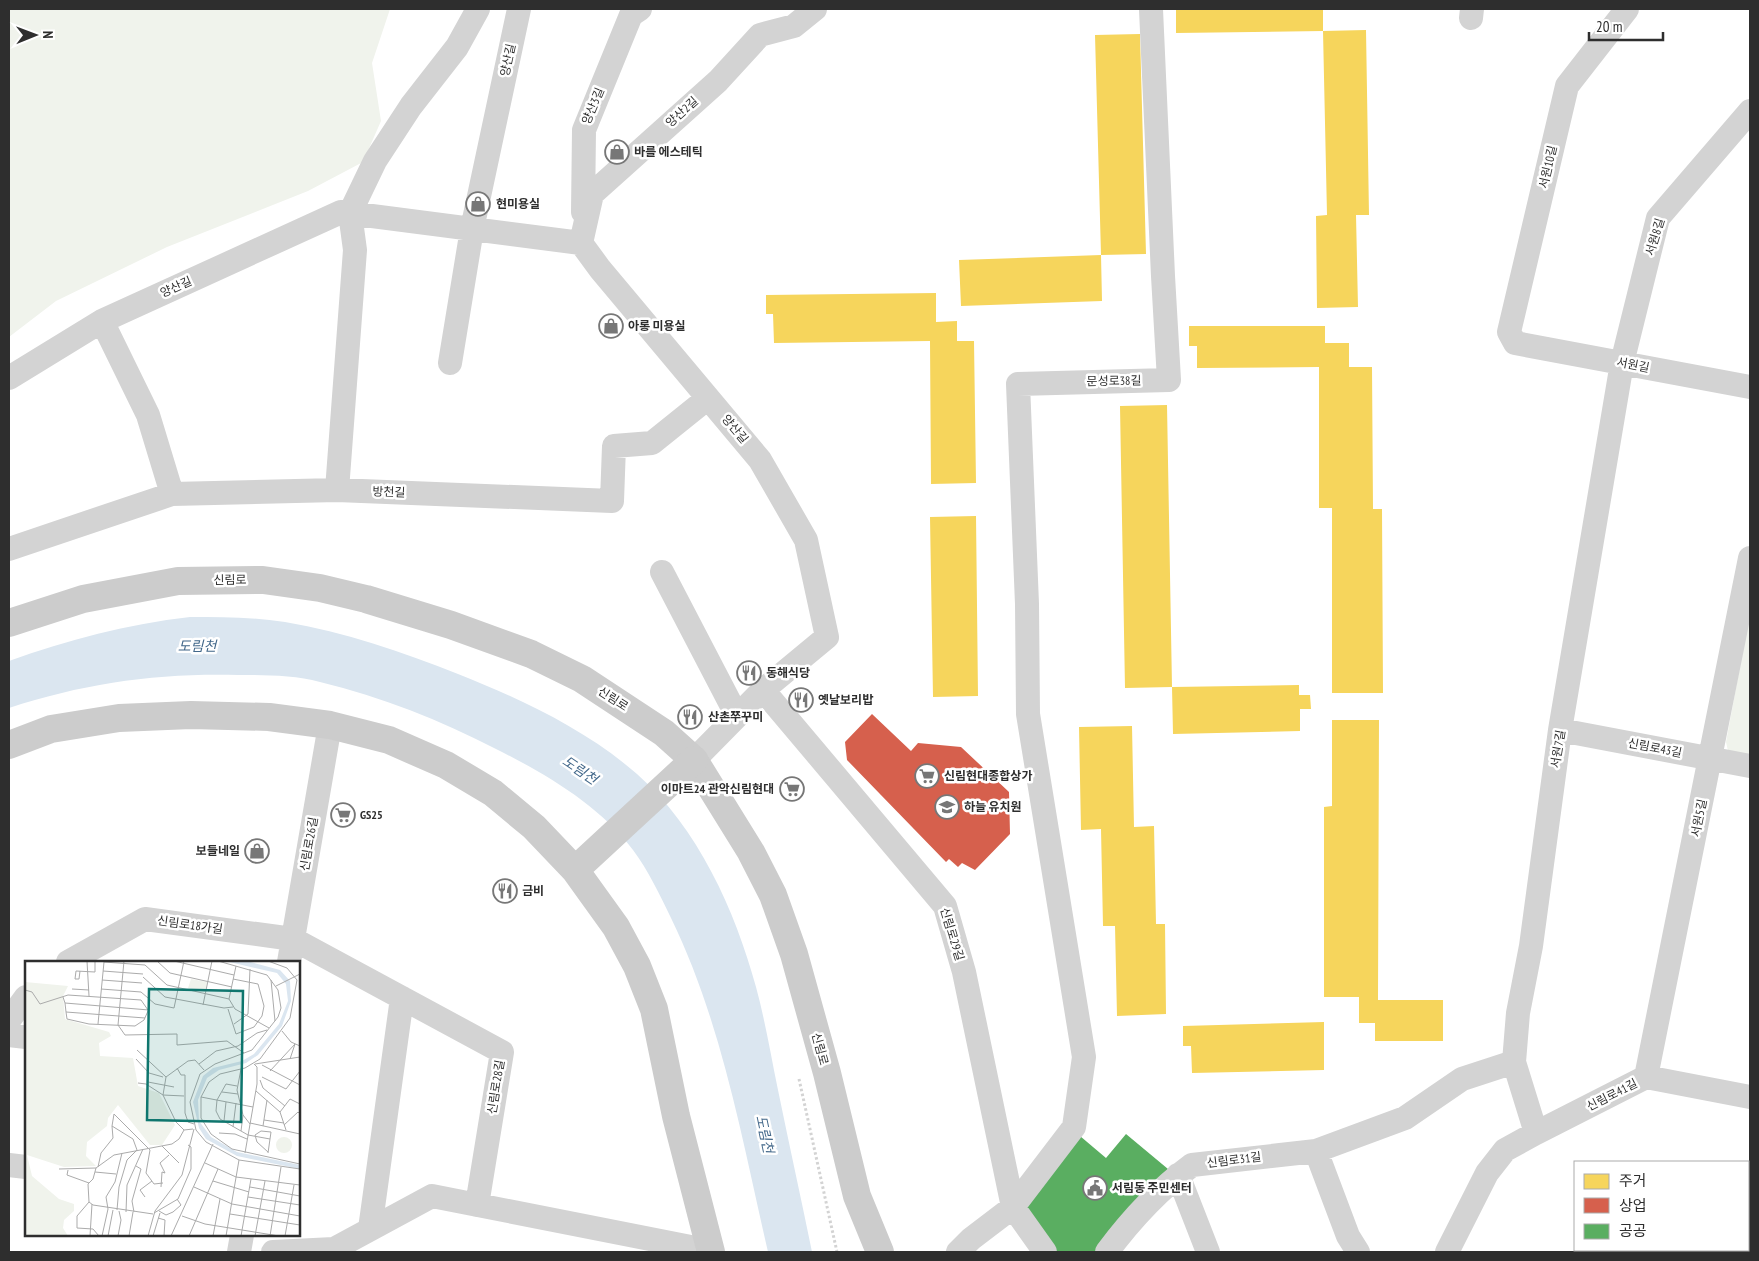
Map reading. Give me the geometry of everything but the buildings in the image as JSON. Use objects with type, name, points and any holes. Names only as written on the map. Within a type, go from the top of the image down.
[{"type":"main road","name":"신림로","points":[[9,622],[84,599],[178,581],[263,580],[320,588],[366,599],[451,625],[531,654],[582,679],[664,733],[694,760],[751,852],[773,895],[799,972],[827,1073],[857,1196],[880,1252]]},
{"type":"main road","points":[[9,745],[51,729],[119,718],[191,715],[269,717],[330,725],[389,740],[446,764],[493,793],[528,821],[575,870],[616,927],[637,966],[654,1009],[676,1116],[711,1252]]},
{"type":"main road","points":[[575,870],[694,760]]},
{"type":"street","points":[[336,490],[355,250],[350,213],[375,161],[411,106],[458,47],[478,9]]},
{"type":"street","name":"양산길","points":[[450,363],[472,229],[519,9]]},
{"type":"street","name":"양산3길","points":[[581,244],[584,130],[631,15],[640,9]]},
{"type":"street","name":"양산2길","points":[[581,244],[592,194],[718,81],[760,35],[794,26],[815,9]]},
{"type":"street","name":"문성로38길","points":[[1013,1207],[1074,1127],[1084,1057],[1028,714],[1027,604],[1018,384],[1169,380],[1151,9]]},
{"type":"street","name":"서원10길","points":[[1515,343],[1509,332],[1567,86],[1627,9]]},
{"type":"street","name":"서원8길","points":[[1622,363],[1658,218],[1750,111]]},
{"type":"street","name":"양산길","points":[[9,378],[102,321],[342,212],[581,244],[760,460],[806,540],[826,637],[763,690],[694,760]]},
{"type":"street","points":[[102,321],[148,415],[172,494]]},
{"type":"street","name":"서원길","points":[[1515,343],[1750,388]]},
{"type":"street","name":"서원7길","points":[[1536,1133],[1514,1062],[1518,1013],[1531,946],[1560,730],[1622,363]]},
{"type":"street","name":"방천길","points":[[9,549],[172,494],[336,490],[612,501],[614,446],[652,444],[708,398]]},
{"type":"street","name":"서원5길","points":[[1646,1077],[1750,558]]},
{"type":"street","points":[[662,572],[737,716]]},
{"type":"street","name":"신림로29길","points":[[763,690],[945,906],[964,972],[1013,1207],[1045,1252]]},
{"type":"street","name":"신림로26길","points":[[289,961],[330,725]]},
{"type":"street","name":"신림로43길","points":[[1560,730],[1750,766]]},
{"type":"street","name":"신림로18가길","points":[[70,961],[145,919],[293,939]]},
{"type":"street","name":"신림로28길","points":[[293,939],[502,1052],[477,1205]]},
{"type":"street","points":[[9,1020],[25,998]]},
{"type":"street","points":[[370,1229],[402,998]]},
{"type":"street","points":[[9,1035],[25,1036]]},
{"type":"street","name":"신림로31길","points":[[1178,1175],[1192,1165],[1316,1150],[1405,1118],[1462,1079],[1514,1062]]},
{"type":"street","name":"신림로41길","points":[[1536,1133],[1646,1077],[1750,1097]]},
{"type":"street","points":[[1447,1252],[1487,1173],[1505,1150],[1536,1133]]},
{"type":"street","points":[[1316,1150],[1348,1236],[1358,1252]]},
{"type":"street","points":[[9,1165],[25,1168]]},
{"type":"street","points":[[1107,1252],[1122,1231],[1178,1175],[1208,1252]]},
{"type":"street","points":[[273,1252],[334,1249],[432,1196],[711,1252]]},
{"type":"street","points":[[958,1252],[971,1239],[1013,1207]]},
{"type":"street","points":[[239,1252],[242,1236]]},
{"type":"shaded area","points":[[9,9],[390,9],[372,63],[381,121],[363,162],[308,191],[167,247],[56,301],[9,337]]},
{"type":"shaded area","points":[[1750,613],[1750,755],[1728,751],[1726,742]]},
{"type":"water","name":"도림천","points":[[190,617],[261,619],[307,626],[373,644],[437,666],[552,716],[617,758],[659,795],[696,845],[711,872],[725,900],[747,958],[762,1012],[812,1252],[768,1252],[729,1082],[704,999],[689,958],[658,892],[633,850],[604,819],[570,792],[534,769],[475,738],[432,719],[366,695],[300,678],[269,675],[208,675],[150,678],[94,686],[37,699],[9,708],[9,661],[53,646],[98,634],[143,624]]},
{"type":"place","name":"바를 에스테틱","points":[[617,152]]},
{"type":"place","name":"현미용실","points":[[478,204]]},
{"type":"place","name":"아롱 미용실","points":[[611,326]]},
{"type":"place","name":"동해식당","points":[[749,673]]},
{"type":"place","name":"옛날보리밥","points":[[801,700]]},
{"type":"place","name":"산촌쭈꾸미","points":[[690,717]]},
{"type":"place","name":"신림현대종합상가","points":[[927,776]]},
{"type":"place","name":"이마트24 관악신림현대","points":[[792,789]]},
{"type":"place","name":"하늘 유치원","points":[[947,807]]},
{"type":"place","name":"GS25","points":[[343,815]]},
{"type":"place","name":"보들네일","points":[[257,851]]},
{"type":"place","name":"금비","points":[[505,891]]},
{"type":"place","name":"서림동 주민센터","points":[[1095,1188]]}]
